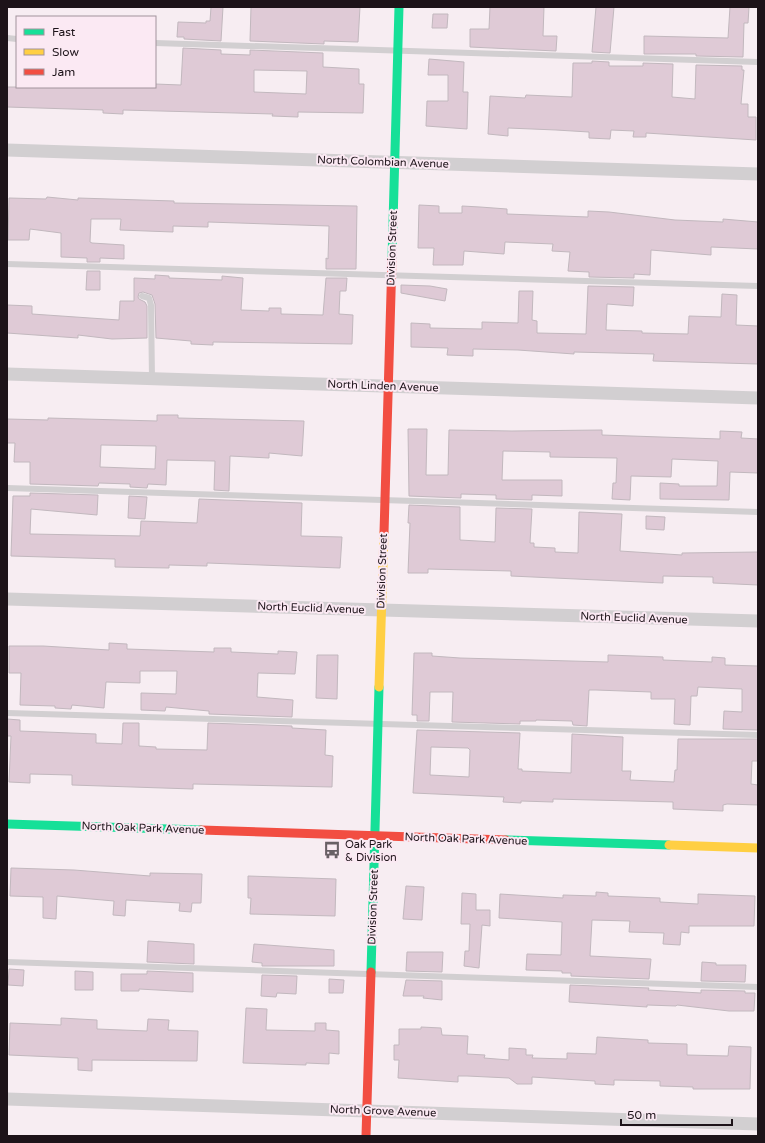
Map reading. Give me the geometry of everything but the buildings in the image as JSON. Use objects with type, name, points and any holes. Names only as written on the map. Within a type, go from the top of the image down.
[{"type":"street","name":"Division Street","points":[[366,1136],[399,7]]},
{"type":"street","name":"North Colombian Avenue","points":[[7,150],[758,174]]},
{"type":"street","name":"North Linden Avenue","points":[[7,374],[758,398]]},
{"type":"street","name":"North Euclid Avenue","points":[[7,599],[758,622]]},
{"type":"street","name":"North Oak Park Avenue","points":[[7,824],[758,848]]},
{"type":"street","name":"North Grove Avenue","points":[[7,1099],[758,1124]]},
{"type":"lane","points":[[156,43],[758,62]]},
{"type":"lane","points":[[7,264],[758,286]]},
{"type":"lane","points":[[142,296],[149,298],[151,305],[152,379]]},
{"type":"lane","points":[[7,488],[758,512]]},
{"type":"lane","points":[[7,713],[758,735]]},
{"type":"lane","points":[[7,962],[758,987]]},
{"type":"traffic: fast","points":[[392,259],[399,7]]},
{"type":"traffic: fast","points":[[371,972],[379,687]]},
{"type":"traffic: fast","points":[[7,824],[201,830]]},
{"type":"traffic: fast","points":[[506,840],[669,845]]},
{"type":"traffic: slow","points":[[379,687],[384,533]]},
{"type":"traffic: slow","points":[[669,845],[758,848]]},
{"type":"traffic: jam","points":[[384,533],[392,259]]},
{"type":"traffic: jam","points":[[201,830],[506,840]]},
{"type":"traffic: jam","points":[[366,1136],[371,972]]},
{"type":"place","name":"Oak Park & Division","points":[[332,850]]}]
